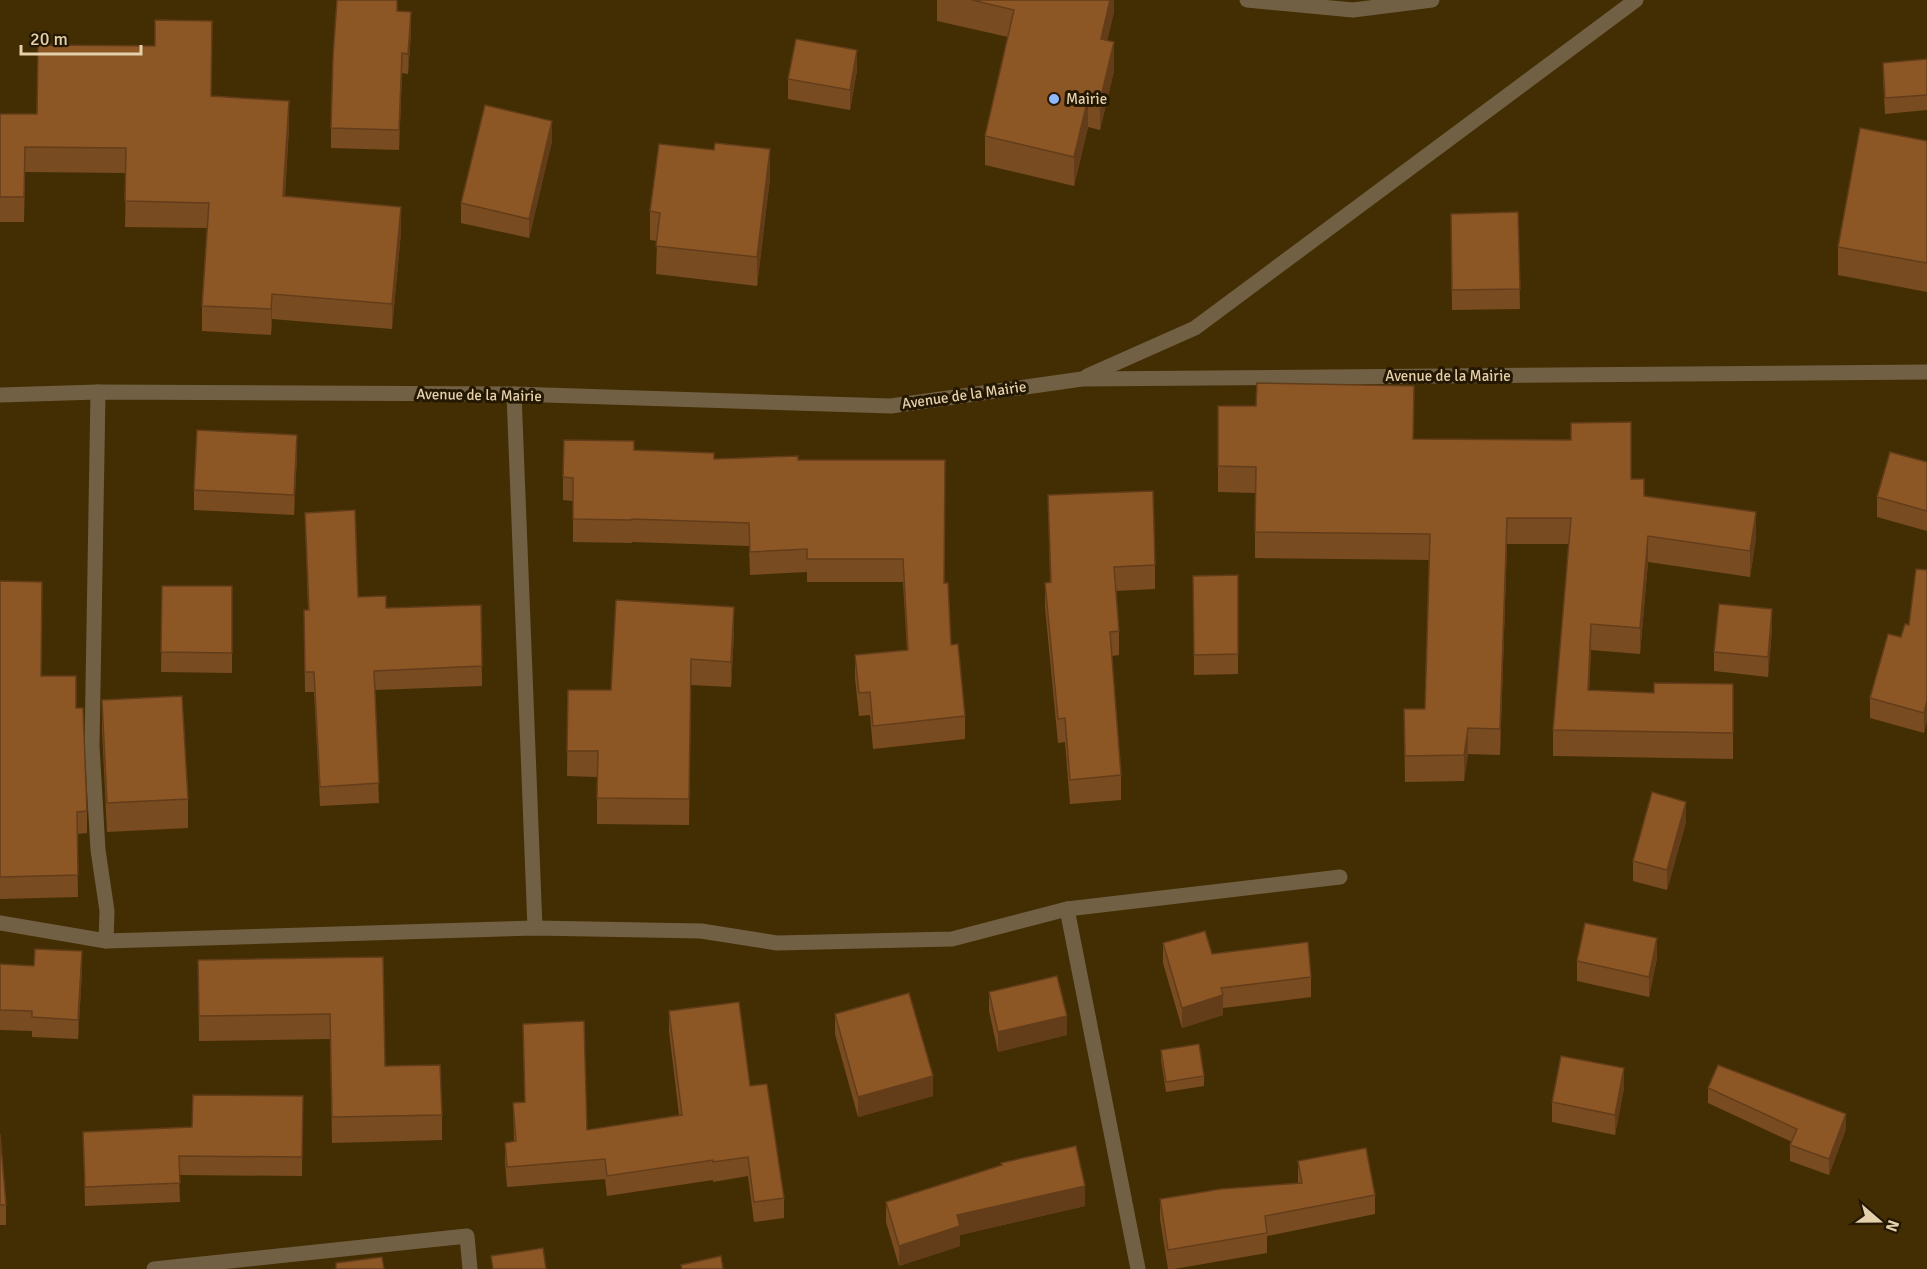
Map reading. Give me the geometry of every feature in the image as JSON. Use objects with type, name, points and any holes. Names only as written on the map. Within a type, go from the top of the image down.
[{"type":"street","points":[[1247,0],[1353,10],[1432,0]]},
{"type":"street","points":[[1082,379],[1195,328],[1636,0]]},
{"type":"street","name":"Avenue de la Mairie","points":[[0,395],[98,392],[514,394],[891,406],[1082,379],[1927,372]]},
{"type":"street","points":[[98,392],[92,746],[98,850],[107,911],[106,941]]},
{"type":"street","points":[[514,394],[535,928]]},
{"type":"street","points":[[0,923],[106,941],[535,928],[701,931],[777,943],[952,939],[1067,909],[1340,877]]},
{"type":"street","points":[[1067,909],[1137,1269]]},
{"type":"street","points":[[154,1269],[467,1236],[470,1269]]},
{"type":"building","points":[[337,0],[397,0],[397,11],[411,12],[408,54],[402,53],[399,130],[331,128]]},
{"type":"building","name":"Mairie","points":[[972,0],[1110,0],[1101,39],[1114,42],[1100,101],[1088,98],[1074,157],[985,136],[1014,10]]},
{"type":"building","points":[[155,20],[212,21],[211,96],[289,101],[283,196],[401,207],[392,304],[272,294],[271,309],[202,306],[209,203],[125,201],[126,148],[25,147],[24,197],[0,197],[0,114],[37,114],[38,45],[155,46]]},
{"type":"building","points":[[796,39],[857,50],[850,90],[788,79]]},
{"type":"building","points":[[1927,59],[1927,95],[1885,98],[1883,63]]},
{"type":"building","points":[[485,105],[552,121],[529,219],[461,203]]},
{"type":"building","points":[[1860,128],[1927,141],[1927,263],[1838,247]]},
{"type":"building","points":[[715,143],[770,149],[757,257],[656,246],[660,213],[650,211],[659,144],[714,150]]},
{"type":"building","points":[[1518,212],[1520,289],[1452,290],[1451,214]]},
{"type":"building","points":[[1257,383],[1414,386],[1413,439],[1571,440],[1571,423],[1631,422],[1631,479],[1644,479],[1644,496],[1756,512],[1750,551],[1648,536],[1640,628],[1591,624],[1588,690],[1654,693],[1654,683],[1733,684],[1733,733],[1553,730],[1571,518],[1507,518],[1500,729],[1468,728],[1464,755],[1405,756],[1404,709],[1425,709],[1430,534],[1255,532],[1256,467],[1218,466],[1218,406],[1256,406]]},
{"type":"building","points":[[197,430],[297,435],[294,495],[194,490]]},
{"type":"building","points":[[564,440],[634,441],[634,450],[714,453],[714,459],[798,456],[798,460],[945,460],[944,583],[948,583],[951,645],[958,644],[965,716],[873,726],[870,692],[859,693],[855,655],[908,650],[903,559],[807,559],[807,549],[750,552],[749,523],[573,519],[573,478],[563,477]]},
{"type":"building","points":[[1890,452],[1927,462],[1927,511],[1877,497]]},
{"type":"building","points":[[1153,491],[1155,565],[1114,567],[1119,631],[1110,632],[1121,775],[1070,780],[1065,718],[1058,719],[1045,583],[1051,582],[1048,495]]},
{"type":"building","points":[[355,510],[358,597],[386,596],[386,608],[481,605],[482,666],[374,671],[379,783],[320,787],[314,672],[305,672],[304,610],[309,610],[305,513]]},
{"type":"building","points":[[1916,569],[1927,570],[1927,700],[1924,713],[1870,698],[1888,634],[1901,637],[1905,624],[1909,625]]},
{"type":"building","points":[[1238,575],[1238,654],[1194,655],[1193,576]]},
{"type":"building","points":[[0,581],[42,582],[41,676],[76,676],[76,708],[83,708],[87,811],[77,812],[78,875],[0,877]]},
{"type":"building","points":[[162,586],[232,586],[232,653],[161,652]]},
{"type":"building","points":[[616,600],[734,607],[731,662],[691,659],[689,799],[597,798],[598,751],[567,751],[568,690],[611,690]]},
{"type":"building","points":[[1719,604],[1772,609],[1768,657],[1714,652]]},
{"type":"building","points":[[182,696],[188,799],[107,803],[102,700]]},
{"type":"building","points":[[1652,792],[1686,802],[1667,870],[1633,861]]},
{"type":"building","points":[[1585,923],[1657,938],[1649,977],[1577,961]]},
{"type":"building","points":[[1205,931],[1212,954],[1308,942],[1311,977],[1221,988],[1223,995],[1182,1008],[1163,943]]},
{"type":"building","points":[[35,949],[82,951],[78,1020],[32,1017],[32,1011],[0,1010],[0,964],[34,966]]},
{"type":"building","points":[[383,957],[385,1066],[440,1065],[442,1115],[332,1117],[330,1014],[199,1016],[198,960]]},
{"type":"building","points":[[1057,976],[1067,1016],[998,1032],[989,992]]},
{"type":"building","points":[[909,993],[933,1076],[858,1097],[835,1014]]},
{"type":"building","points":[[739,1002],[750,1086],[767,1084],[784,1198],[754,1202],[748,1157],[607,1176],[605,1159],[507,1167],[505,1143],[516,1141],[513,1103],[525,1102],[523,1024],[584,1021],[587,1130],[682,1115],[669,1011]]},
{"type":"building","points":[[1199,1044],[1204,1076],[1166,1082],[1161,1050]]},
{"type":"building","points":[[1561,1056],[1624,1068],[1615,1115],[1552,1102]]},
{"type":"building","points":[[1718,1065],[1846,1114],[1829,1159],[1790,1145],[1797,1129],[1708,1088]]},
{"type":"building","points":[[193,1095],[303,1096],[302,1157],[179,1156],[180,1183],[85,1187],[83,1132],[192,1127]]},
{"type":"building","points":[[0,1134],[6,1205],[0,1205]]},
{"type":"building","points":[[1076,1146],[1085,1186],[957,1215],[960,1226],[899,1246],[886,1202],[1002,1165],[1001,1163]]},
{"type":"building","points":[[1366,1148],[1375,1195],[1265,1216],[1267,1233],[1168,1250],[1160,1199],[1221,1189],[1302,1183],[1298,1161]]},
{"type":"building","points":[[543,1248],[546,1269],[493,1269],[491,1256]]},
{"type":"building","points":[[721,1256],[723,1269],[682,1269],[681,1265]]},
{"type":"building","points":[[382,1257],[384,1269],[336,1269],[336,1263]]},
{"type":"place","name":"Mairie","points":[[1054,99]]}]
